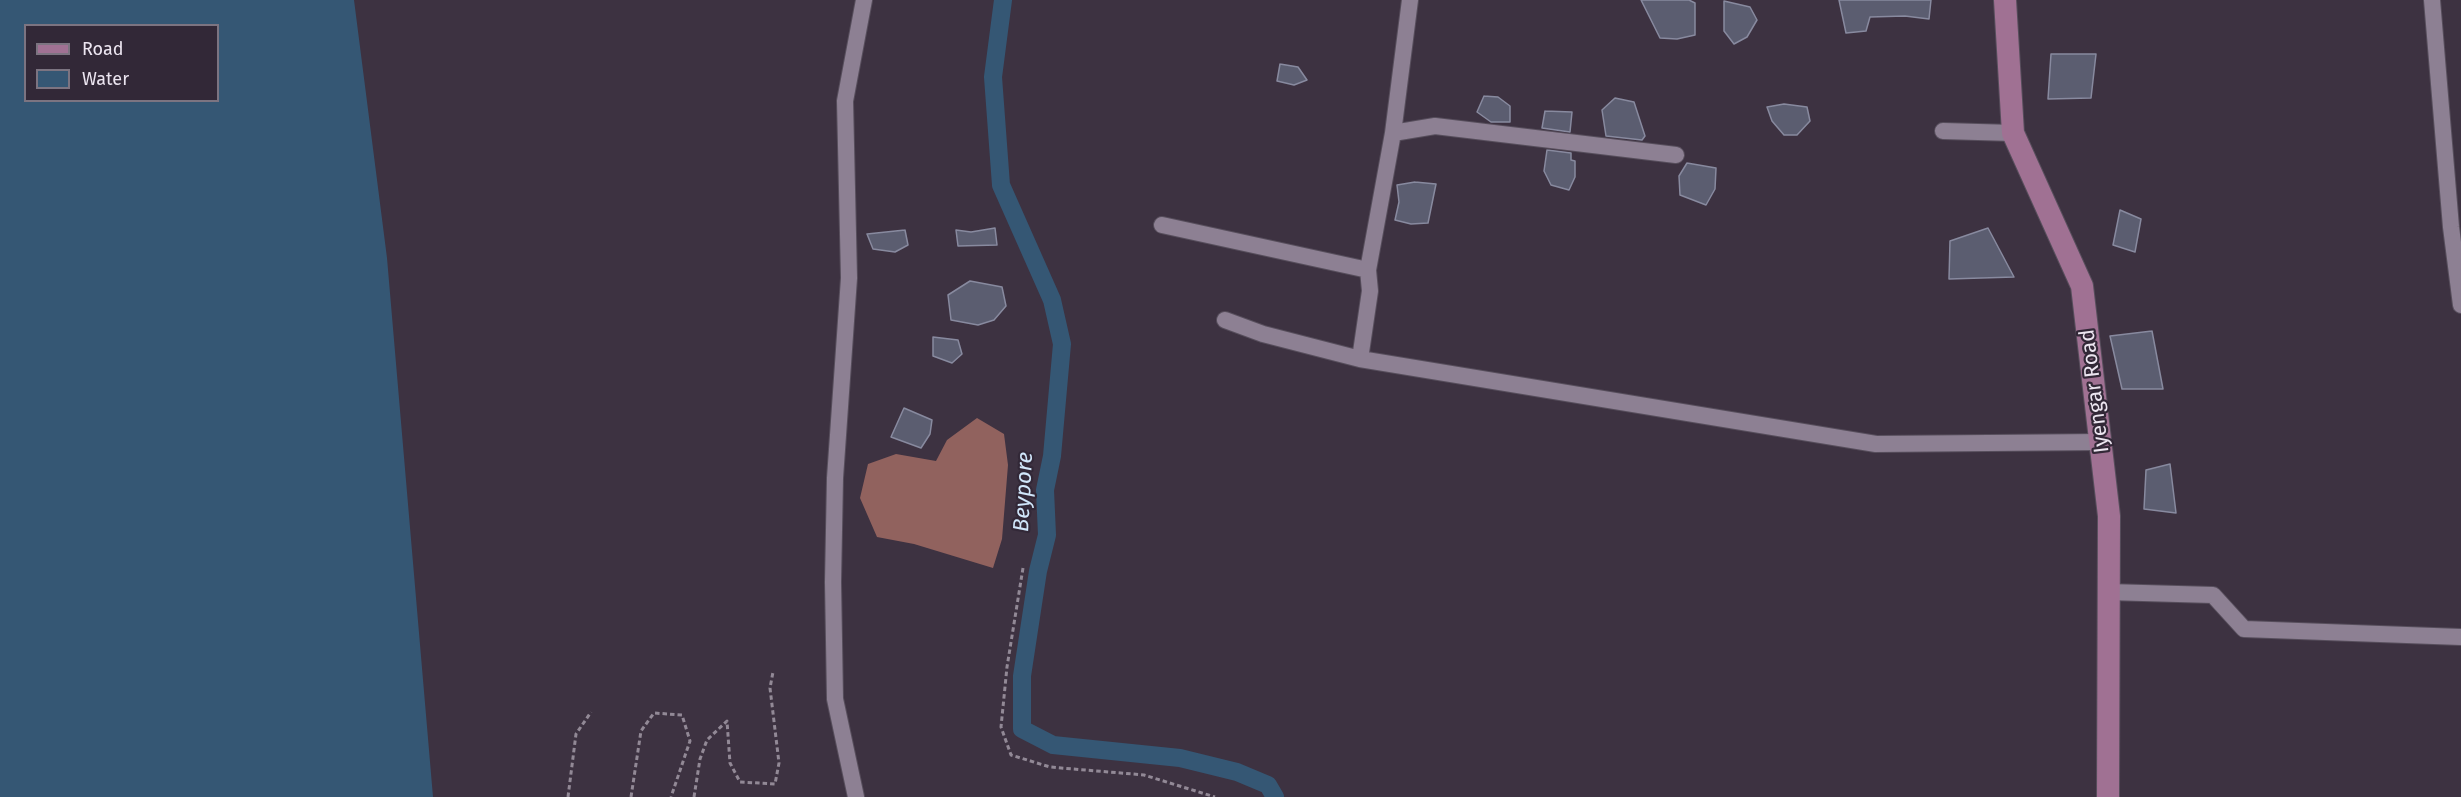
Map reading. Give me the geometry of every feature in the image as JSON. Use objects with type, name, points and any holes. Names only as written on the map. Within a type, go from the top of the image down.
[{"type":"main road","name":"Iyengar Road","points":[[2005,0],[2013,133],[2082,286],[2109,516],[2108,797]]},
{"type":"street","points":[[856,797],[835,699],[833,582],[835,478],[849,278],[845,101],[864,0]]},
{"type":"street","points":[[1360,359],[1370,291],[1368,270],[1393,133],[1410,0]]},
{"type":"street","points":[[2432,0],[2451,227],[2461,305]]},
{"type":"street","points":[[1393,133],[1435,126],[1676,155]]},
{"type":"street","points":[[1943,131],[2013,133]]},
{"type":"street","points":[[1162,225],[1368,270]]},
{"type":"street","points":[[1225,320],[1263,334],[1360,359],[1876,444],[2101,442]]},
{"type":"street","points":[[2108,592],[2213,595],[2244,628],[2461,637]]},
{"type":"path","points":[[1023,568],[1008,657],[1001,727],[1011,755],[1050,767],[1144,775],[1215,797]]},
{"type":"path","points":[[694,797],[700,759],[707,740],[728,722],[730,763],[740,782],[775,784],[779,763],[770,688],[773,672]]},
{"type":"path","points":[[568,797],[576,734],[591,712]]},
{"type":"path","points":[[631,797],[641,731],[654,712],[682,716],[690,741],[671,797]]},
{"type":"shaded area","points":[[977,418],[1004,434],[1008,465],[1002,539],[993,568],[914,544],[877,537],[860,498],[868,464],[896,454],[936,461],[947,440]]},
{"type":"water","points":[[0,0],[354,0],[387,258],[433,797],[0,797]]},
{"type":"building","points":[[1641,0],[1689,0],[1695,3],[1695,35],[1677,39],[1660,38]]},
{"type":"building","points":[[1839,0],[1931,0],[1929,19],[1905,16],[1870,17],[1866,31],[1846,33]]},
{"type":"building","points":[[1724,1],[1750,7],[1757,20],[1747,37],[1734,44],[1724,31]]},
{"type":"building","points":[[2051,54],[2096,54],[2091,98],[2048,99]]},
{"type":"building","points":[[1280,64],[1298,67],[1307,80],[1294,85],[1277,81]]},
{"type":"building","points":[[1484,96],[1498,97],[1510,106],[1510,122],[1491,122],[1477,112]]},
{"type":"building","points":[[1615,98],[1634,102],[1645,136],[1642,140],[1606,136],[1602,110]]},
{"type":"building","points":[[1784,104],[1807,107],[1810,121],[1797,135],[1784,135],[1772,121],[1767,107]]},
{"type":"building","points":[[1545,111],[1572,112],[1570,132],[1542,128]]},
{"type":"building","points":[[1547,150],[1571,153],[1571,160],[1575,161],[1575,177],[1569,190],[1551,185],[1544,171]]},
{"type":"building","points":[[1687,163],[1716,168],[1715,189],[1706,205],[1680,195],[1679,176]]},
{"type":"building","points":[[1415,182],[1436,184],[1428,223],[1411,224],[1395,220],[1399,202],[1397,185]]},
{"type":"building","points":[[2120,210],[2141,219],[2135,252],[2113,245]]},
{"type":"building","points":[[995,228],[997,245],[958,246],[956,230],[971,232]]},
{"type":"building","points":[[1988,228],[2014,277],[1949,279],[1950,241]]},
{"type":"building","points":[[905,230],[908,245],[895,252],[873,249],[867,234]]},
{"type":"building","points":[[970,281],[1002,287],[1006,306],[994,320],[978,325],[951,320],[948,295]]},
{"type":"building","points":[[2152,331],[2163,389],[2122,389],[2110,336]]},
{"type":"building","points":[[933,337],[958,340],[962,354],[952,363],[933,356]]},
{"type":"building","points":[[904,408],[932,420],[930,434],[921,448],[891,437]]},
{"type":"building","points":[[2170,464],[2176,513],[2144,509],[2146,470]]},
{"type":"waterway","name":"Beypore","points":[[1003,0],[993,77],[1001,185],[1052,300],[1062,344],[1052,456],[1045,490],[1047,535],[1038,571],[1022,676],[1022,729],[1053,745],[1180,758],[1237,772],[1268,785],[1275,797]]}]
